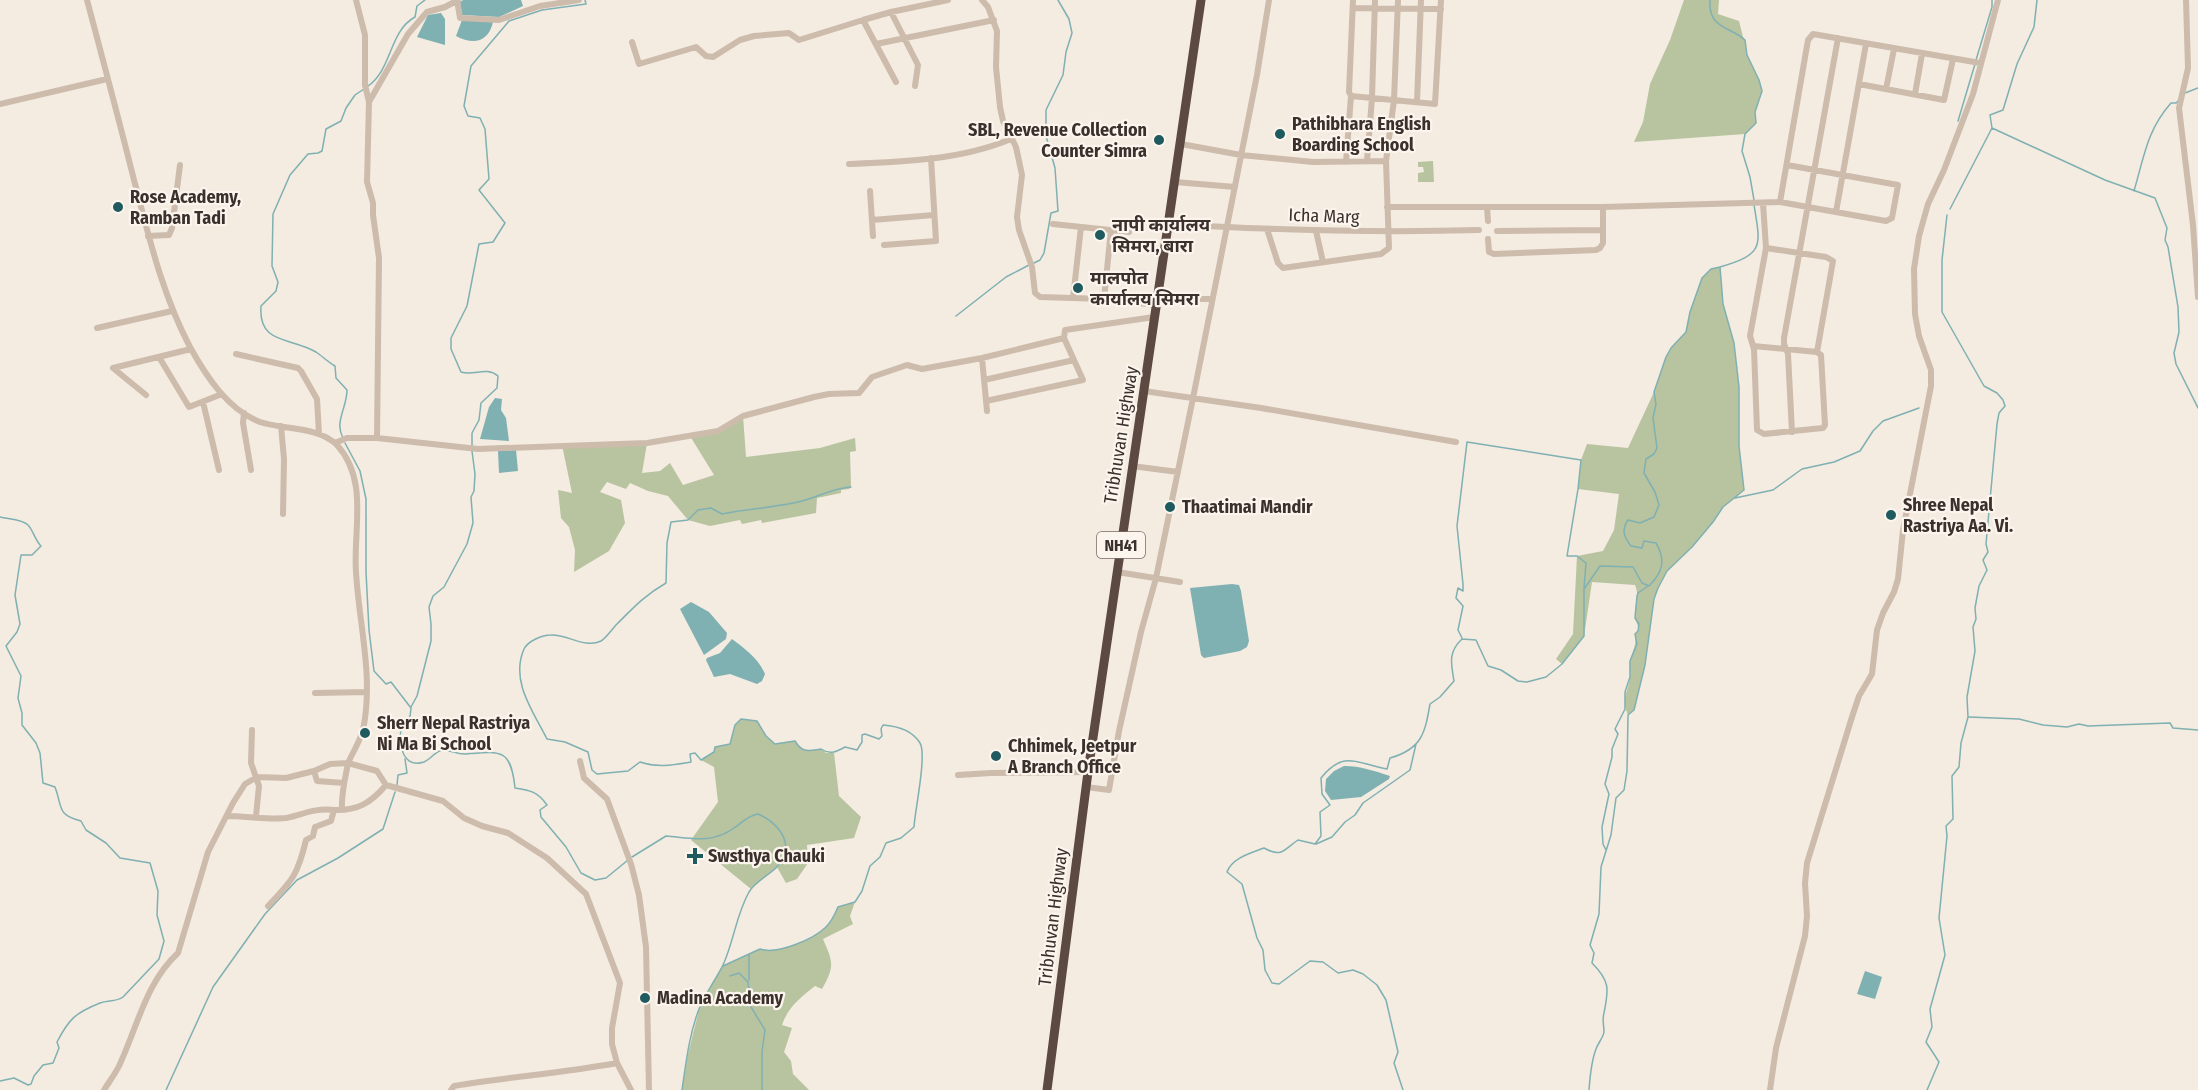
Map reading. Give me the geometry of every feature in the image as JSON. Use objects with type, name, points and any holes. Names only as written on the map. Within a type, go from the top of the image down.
[{"type":"highway","name":"Tribhuvan Highway","points":[[1047,1090],[1088,772],[1201,0]]},
{"type":"street","points":[[87,0],[148,236],[172,311],[191,349],[222,394],[244,413],[260,422],[319,434],[338,443],[352,472],[358,514],[356,572],[363,624],[367,692],[363,730],[348,763],[341,791],[342,810]]},
{"type":"street","points":[[356,0],[365,35],[365,89],[369,102],[367,182],[373,203],[379,258],[377,438]]},
{"type":"street","points":[[369,102],[408,34],[427,12],[445,7],[458,0],[460,18],[499,20],[540,6],[579,0]]},
{"type":"street","points":[[632,42],[639,64],[696,47],[706,56],[713,57],[740,40],[754,36],[789,33],[799,40],[891,12],[948,0]]},
{"type":"street","points":[[982,0],[994,20],[997,31],[996,67],[1000,108],[1003,121],[1016,147],[1022,175],[1017,217],[1018,230],[1031,264],[1035,293],[1040,297],[1157,302],[1212,299]]},
{"type":"street","points":[[1086,788],[1109,790],[1131,679],[1156,578],[1194,398],[1269,0]]},
{"type":"street","points":[[1346,162],[1351,96],[1349,92],[1353,0]]},
{"type":"street","points":[[1367,161],[1372,98],[1375,0]]},
{"type":"street","points":[[1267,229],[1280,267],[1287,268],[1385,253],[1389,246],[1386,161],[1394,100],[1398,0]]},
{"type":"street","points":[[1417,102],[1421,0]]},
{"type":"street","points":[[1351,96],[1436,104],[1441,0]]},
{"type":"street","points":[[1770,1090],[1776,1048],[1805,936],[1807,864],[1859,696],[1872,674],[1880,621],[1898,579],[1903,530],[1931,386],[1931,370],[1919,336],[1915,314],[1913,285],[1919,236],[1928,204],[1944,170],[1973,94],[1977,63],[1998,0]]},
{"type":"street","points":[[2186,0],[2188,68],[2179,108],[2193,225],[2198,297]]},
{"type":"street","points":[[1353,9],[1441,9]]},
{"type":"street","points":[[891,12],[918,65],[915,86]]},
{"type":"street","points":[[863,20],[896,82]]},
{"type":"street","points":[[876,44],[994,20]]},
{"type":"street","points":[[1780,202],[1808,40],[1813,34],[1977,63]]},
{"type":"street","points":[[1792,432],[1788,354],[1784,338],[1838,38]]},
{"type":"street","points":[[1836,212],[1866,44]]},
{"type":"street","points":[[1886,89],[1894,49]]},
{"type":"street","points":[[1915,94],[1922,54]]},
{"type":"street","points":[[1859,84],[1944,100],[1947,96],[1953,59]]},
{"type":"street","points":[[0,104],[107,79]]},
{"type":"street","points":[[849,164],[885,163],[980,151],[1011,140]]},
{"type":"street","points":[[1180,144],[1241,155],[1313,162],[1386,161]]},
{"type":"street","points":[[884,245],[936,241],[931,158]]},
{"type":"street","points":[[148,236],[169,235],[172,228],[180,165]]},
{"type":"street","points":[[1387,207],[1603,207],[1780,202],[1889,220],[1892,218],[1898,185],[1787,165]]},
{"type":"street","points":[[1174,182],[1234,187]]},
{"type":"street","points":[[870,191],[873,236]]},
{"type":"street","points":[[1753,346],[1817,352],[1821,355],[1825,425],[1820,430],[1764,434],[1758,430],[1753,346],[1750,336],[1766,248],[1756,203]]},
{"type":"street","points":[[1487,207],[1488,221]]},
{"type":"street","points":[[1488,239],[1489,252],[1494,254],[1596,250],[1602,246],[1603,207]]},
{"type":"street","points":[[872,220],[934,215]]},
{"type":"street","points":[[1488,221],[1481,225],[1479,230],[1482,236],[1488,239],[1494,237],[1497,231]]},
{"type":"street","points":[[1488,221],[1493,223],[1497,231]]},
{"type":"street","points":[[1053,224],[1129,232]]},
{"type":"street","name":"Icha Marg","points":[[1169,224],[1388,233],[1479,230]]},
{"type":"street","points":[[1073,298],[1081,227]]},
{"type":"street","points":[[1104,299],[1111,230]]},
{"type":"street","points":[[1497,231],[1603,230]]},
{"type":"street","points":[[1316,231],[1323,262]]},
{"type":"street","points":[[1766,248],[1826,257],[1833,261],[1817,352]]},
{"type":"street","points":[[97,328],[172,311]]},
{"type":"street","points":[[986,401],[1083,380],[1064,338],[1065,330],[1154,317]]},
{"type":"street","points":[[338,443],[347,438],[377,438],[462,448],[647,443],[718,431],[743,416],[830,394],[859,393],[872,377],[907,365],[921,369],[982,358],[1064,338]]},
{"type":"street","points":[[146,395],[113,368],[191,349]]},
{"type":"street","points":[[237,354],[301,370],[317,399],[319,434]]},
{"type":"street","points":[[159,357],[189,407],[222,394]]},
{"type":"street","points":[[982,358],[987,411]]},
{"type":"street","points":[[984,380],[1074,360]]},
{"type":"street","points":[[1144,391],[1456,442]]},
{"type":"street","points":[[203,402],[219,470]]},
{"type":"street","points":[[244,413],[243,423],[251,470]]},
{"type":"street","points":[[281,426],[284,459],[283,514]]},
{"type":"street","points":[[1132,466],[1178,472]]},
{"type":"street","points":[[1117,572],[1180,582]]},
{"type":"street","points":[[315,693],[367,692]]},
{"type":"street","points":[[252,730],[251,763],[259,786],[256,816]]},
{"type":"street","points":[[580,760],[584,778],[607,798],[631,864],[637,888],[646,947],[649,1090]]},
{"type":"street","points":[[104,1090],[118,1068],[148,996],[168,962],[178,953],[208,852],[244,784],[257,777],[286,778],[314,771],[330,764],[348,763],[377,771],[386,785],[443,801],[464,818],[508,833],[547,858],[586,894],[620,983],[612,1028],[612,1044],[617,1063],[631,1090]]},
{"type":"street","points":[[314,771],[317,781],[344,783]]},
{"type":"street","points":[[958,775],[1088,772]]},
{"type":"street","points":[[228,816],[276,819],[287,818],[307,810],[349,810],[368,803],[386,785]]},
{"type":"street","points":[[268,906],[288,886],[300,866],[306,840],[313,836],[315,827],[331,821],[334,810]]},
{"type":"street","points":[[451,1090],[454,1086],[504,1078],[563,1073],[617,1063]]},
{"type":"green space","points":[[1684,0],[1719,0],[1718,14],[1739,21],[1747,55],[1762,91],[1755,112],[1756,123],[1745,134],[1634,142],[1643,122],[1650,84],[1670,40]]},
{"type":"green space","points":[[1433,161],[1434,182],[1418,182],[1418,173],[1424,172],[1423,167],[1418,167],[1418,162]]},
{"type":"green space","points":[[1720,267],[1723,304],[1734,343],[1739,387],[1739,446],[1744,490],[1723,507],[1692,547],[1667,571],[1658,588],[1654,599],[1645,665],[1634,710],[1628,715],[1625,699],[1635,634],[1638,631],[1635,616],[1637,593],[1635,585],[1592,582],[1584,636],[1562,664],[1556,659],[1573,634],[1577,556],[1603,551],[1614,530],[1619,494],[1578,489],[1581,460],[1587,444],[1628,448],[1654,392],[1666,357],[1686,332],[1690,312],[1702,278],[1711,269]]},
{"type":"green space","points":[[743,416],[746,457],[820,448],[855,438],[856,451],[850,452],[851,487],[841,490],[841,493],[817,498],[816,513],[762,523],[761,520],[742,524],[740,520],[710,526],[688,520],[668,496],[630,483],[626,489],[607,482],[600,492],[621,500],[625,523],[609,551],[574,572],[575,550],[569,527],[561,518],[558,490],[572,493],[562,445],[647,443],[642,473],[660,471],[670,463],[683,485],[714,475],[690,436],[718,431]]},
{"type":"green space","points":[[741,719],[757,721],[766,736],[775,744],[795,741],[800,748],[806,750],[821,749],[826,753],[834,753],[839,796],[861,817],[854,838],[807,845],[808,863],[797,879],[786,883],[777,867],[751,889],[691,840],[718,802],[714,767],[701,760],[714,752],[715,747],[730,744],[735,725]]},
{"type":"green space","points":[[855,902],[850,916],[853,924],[823,939],[829,953],[831,969],[822,989],[815,986],[800,998],[791,1008],[782,1025],[792,1028],[784,1052],[791,1061],[793,1074],[809,1090],[682,1090],[699,1010],[722,966],[760,949],[776,950],[804,941],[826,927],[838,907]]},
{"type":"water","points":[[463,0],[521,0],[523,6],[499,17],[462,15],[460,2]]},
{"type":"water","points":[[441,13],[445,19],[445,45],[417,37],[428,15]]},
{"type":"water","points":[[462,20],[493,22],[484,38],[468,41],[456,36]]},
{"type":"water","points":[[495,398],[502,399],[501,410],[506,418],[509,441],[480,439],[489,407]]},
{"type":"water","points":[[516,450],[518,471],[499,473],[498,451]]},
{"type":"water","points":[[1239,585],[1241,591],[1249,641],[1247,647],[1240,651],[1204,658],[1201,655],[1190,588]]},
{"type":"water","points":[[691,602],[709,612],[727,633],[726,639],[704,655],[680,609]]},
{"type":"water","points":[[732,639],[759,663],[765,674],[762,681],[757,684],[730,674],[714,677],[706,660],[720,653]]},
{"type":"water","points":[[1344,766],[1362,768],[1390,776],[1389,779],[1361,797],[1331,800],[1325,791],[1326,779],[1334,771]]},
{"type":"water","points":[[1865,971],[1882,977],[1875,999],[1857,994]]},
{"type":"waterway","points":[[368,86],[382,70],[400,31],[415,17],[417,6],[425,0]]},
{"type":"waterway","points":[[472,446],[472,433],[479,420],[481,403],[497,388],[498,376],[485,371],[461,372],[451,349],[451,338],[467,306],[479,244],[493,242],[505,223],[479,190],[489,179],[485,129],[480,118],[468,116],[464,106],[471,66],[509,21],[542,10],[586,4],[585,0]]},
{"type":"waterway","points":[[1034,263],[1040,260],[1044,253],[1051,213],[1058,211],[1055,168],[1046,136],[1046,110],[1063,75],[1066,52],[1072,33],[1069,19],[1058,0]]},
{"type":"waterway","points":[[1710,0],[1710,9],[1716,22],[1745,40],[1747,55],[1762,91],[1755,112],[1756,123],[1745,134],[1742,151],[1754,200]]},
{"type":"waterway","points":[[1976,60],[1992,7],[1992,0]]},
{"type":"waterway","points":[[1950,209],[1992,128],[1990,115],[2003,110],[2017,64],[2034,27],[2037,0]]},
{"type":"waterway","points":[[1958,121],[1975,64]]},
{"type":"waterway","points":[[2185,93],[2198,88]]},
{"type":"waterway","points":[[343,438],[340,421],[347,390],[336,378],[335,366],[306,347],[270,334],[261,319],[261,306],[276,291],[278,282],[272,266],[273,214],[290,175],[308,154],[322,151],[326,129],[341,121],[355,95],[364,89]]},
{"type":"waterway","points":[[2134,191],[2156,123],[2171,103],[2178,101]]},
{"type":"waterway","points":[[1992,128],[2105,180],[2155,198],[2167,228],[2165,240],[2178,307],[2179,332],[2174,353],[2176,364],[2198,408]]},
{"type":"waterway","points":[[1589,1090],[1593,1059],[1604,1032],[1603,1018],[1607,998],[1607,986],[1602,975],[1592,963],[1594,953],[1590,945],[1599,914],[1601,867],[1611,835],[1616,798],[1624,790],[1627,771],[1628,715],[1634,710],[1645,665],[1654,599],[1667,571],[1692,547],[1723,507],[1744,490],[1739,446],[1739,387],[1734,343],[1723,304],[1720,267],[1745,258],[1756,247],[1758,231],[1754,205]]},
{"type":"waterway","points":[[1927,1090],[1939,1062],[1926,1042],[1932,1027],[1930,1009],[1945,955],[1939,918],[1946,826],[1953,819],[1952,776],[1959,767],[1961,743],[1968,717],[1967,697],[1975,651],[1973,627],[1976,619],[1975,608],[1979,586],[1987,570],[1983,560],[1988,552],[1986,544],[1997,424],[1999,413],[2005,406],[1997,393],[1984,386],[1942,312],[1942,260],[1947,215]]},
{"type":"waterway","points":[[956,316],[1006,277],[1029,265]]},
{"type":"waterway","points":[[1403,1090],[1394,1063],[1398,1052],[1386,1000],[1377,985],[1363,974],[1353,970],[1338,973],[1323,962],[1310,961],[1279,984],[1272,983],[1265,970],[1263,950],[1257,938],[1242,884],[1227,872],[1237,860],[1264,848],[1282,852],[1298,840],[1315,844],[1321,836],[1320,812],[1330,805],[1322,794],[1321,778],[1329,769],[1344,761],[1387,769],[1390,758],[1415,745],[1424,731],[1430,704],[1440,697],[1454,681],[1453,653],[1462,639],[1476,640],[1488,666],[1501,670],[1518,681],[1527,682],[1546,677],[1562,664],[1584,636],[1584,589],[1600,566],[1633,567],[1642,583],[1649,586],[1654,581],[1660,571],[1662,560],[1656,543],[1644,541],[1642,548],[1631,546],[1624,530],[1628,520],[1640,523],[1654,517],[1659,505],[1655,492],[1644,473],[1646,459],[1654,454],[1657,448],[1653,418],[1656,404],[1654,392],[1666,357],[1686,332],[1690,312],[1702,278],[1711,269],[1720,267]]},
{"type":"waterway","points":[[1735,498],[1773,490],[1802,469],[1834,462],[1860,451],[1873,431],[1883,421],[1919,408]]},
{"type":"waterway","points":[[1462,638],[1458,630],[1463,606],[1456,598],[1458,588],[1463,591],[1457,526],[1467,442],[1581,460],[1567,556],[1577,556],[1586,563],[1584,588]]},
{"type":"waterway","points":[[345,443],[360,471],[366,499],[366,572],[374,671],[386,684],[391,682],[411,708],[410,717],[403,719],[401,725],[402,749],[405,756],[409,761],[415,763],[424,762],[443,750],[463,754],[487,752],[502,755],[510,765],[515,788],[533,792],[547,805],[540,810],[541,817],[566,847],[581,873],[595,880],[606,878],[628,860]]},
{"type":"waterway","points":[[411,707],[417,696],[431,641],[429,607],[433,596],[444,587],[467,544],[473,523],[471,497],[474,491],[475,474],[472,451]]},
{"type":"waterway","points":[[723,966],[760,949],[776,950],[804,941],[826,927],[838,907],[855,902],[862,891],[870,866],[880,857],[886,843],[901,838],[914,827],[922,759],[920,743],[904,730],[883,725],[882,736],[879,739],[862,735],[862,742],[857,750],[845,747],[833,752],[821,749],[806,750],[800,748],[795,741],[775,744],[766,736],[757,721],[741,719],[735,725],[730,744],[715,747],[714,752],[701,760],[695,753],[690,754],[691,762],[672,765],[640,762],[628,771],[597,774],[592,770],[588,752],[565,742],[547,739],[525,696],[521,684],[520,661],[526,646],[544,636],[557,635],[589,643],[601,641],[640,602],[666,583],[667,543],[671,522],[688,520],[698,510],[711,508],[722,514],[800,501],[851,487]]},
{"type":"waterway","points":[[0,517],[26,523],[41,546],[32,555],[21,555],[15,595],[20,624],[6,646],[21,676],[18,698],[22,725],[36,743],[40,753],[43,783],[55,787],[64,813],[81,821],[86,830],[106,843],[120,858],[150,863],[158,891],[157,915],[164,941],[159,959],[123,997],[91,1007],[69,1022],[57,1042],[59,1048],[53,1063],[43,1065],[31,1084],[28,1085],[14,1078],[0,1081]]},
{"type":"waterway","points":[[1606,850],[1603,844],[1602,827],[1609,794],[1605,784],[1612,749],[1618,734],[1615,729],[1625,709],[1630,661],[1637,644],[1635,634],[1639,624],[1635,618],[1637,596],[1648,586]]},
{"type":"waterway","points":[[1969,717],[2019,719],[2043,725],[2067,727],[2079,724],[2088,726],[2170,723],[2173,728],[2198,730]]},
{"type":"waterway","points":[[1316,844],[1332,837],[1345,822],[1355,815],[1363,803],[1410,770],[1416,744]]},
{"type":"waterway","points":[[397,785],[398,775],[407,773],[405,759]]},
{"type":"waterway","points":[[166,1090],[213,987],[265,914],[297,880],[338,858],[383,829],[395,792]]},
{"type":"waterway","points":[[632,857],[666,836],[693,839],[718,836],[758,814],[780,830],[785,842],[786,849],[781,862],[757,882],[749,892],[723,965],[699,1009],[690,1039],[682,1090]]},
{"type":"waterway","points":[[749,955],[749,980]]},
{"type":"waterway","points":[[730,976],[739,973],[748,982],[751,1007],[765,1030],[762,1052],[762,1090]]},
{"type":"place","name":"Pathibhara English Boarding School","points":[[1280,134]]},
{"type":"place","name":"SBL, Revenue Collection Counter Simra","points":[[1159,140]]},
{"type":"place","name":"Rose Academy, Ramban Tadi","points":[[118,207]]},
{"type":"place","name":"नापी कार्यालय सिमरा, बारा","points":[[1100,235]]},
{"type":"place","name":"मालपोत कार्यालय सिमरा","points":[[1078,288]]},
{"type":"place","name":"Thaatimai Mandir","points":[[1170,507]]},
{"type":"place","name":"Shree Nepal Rastriya Aa. Vi.","points":[[1891,515]]},
{"type":"place","name":"Sherr Nepal Rastriya Ni Ma Bi School","points":[[365,733]]},
{"type":"place","name":"Chhimek, Jeetpur A Branch Office","points":[[996,756]]},
{"type":"place","name":"Swsthya Chauki","points":[[695,856]]},
{"type":"place","name":"Madina Academy","points":[[645,998]]}]
